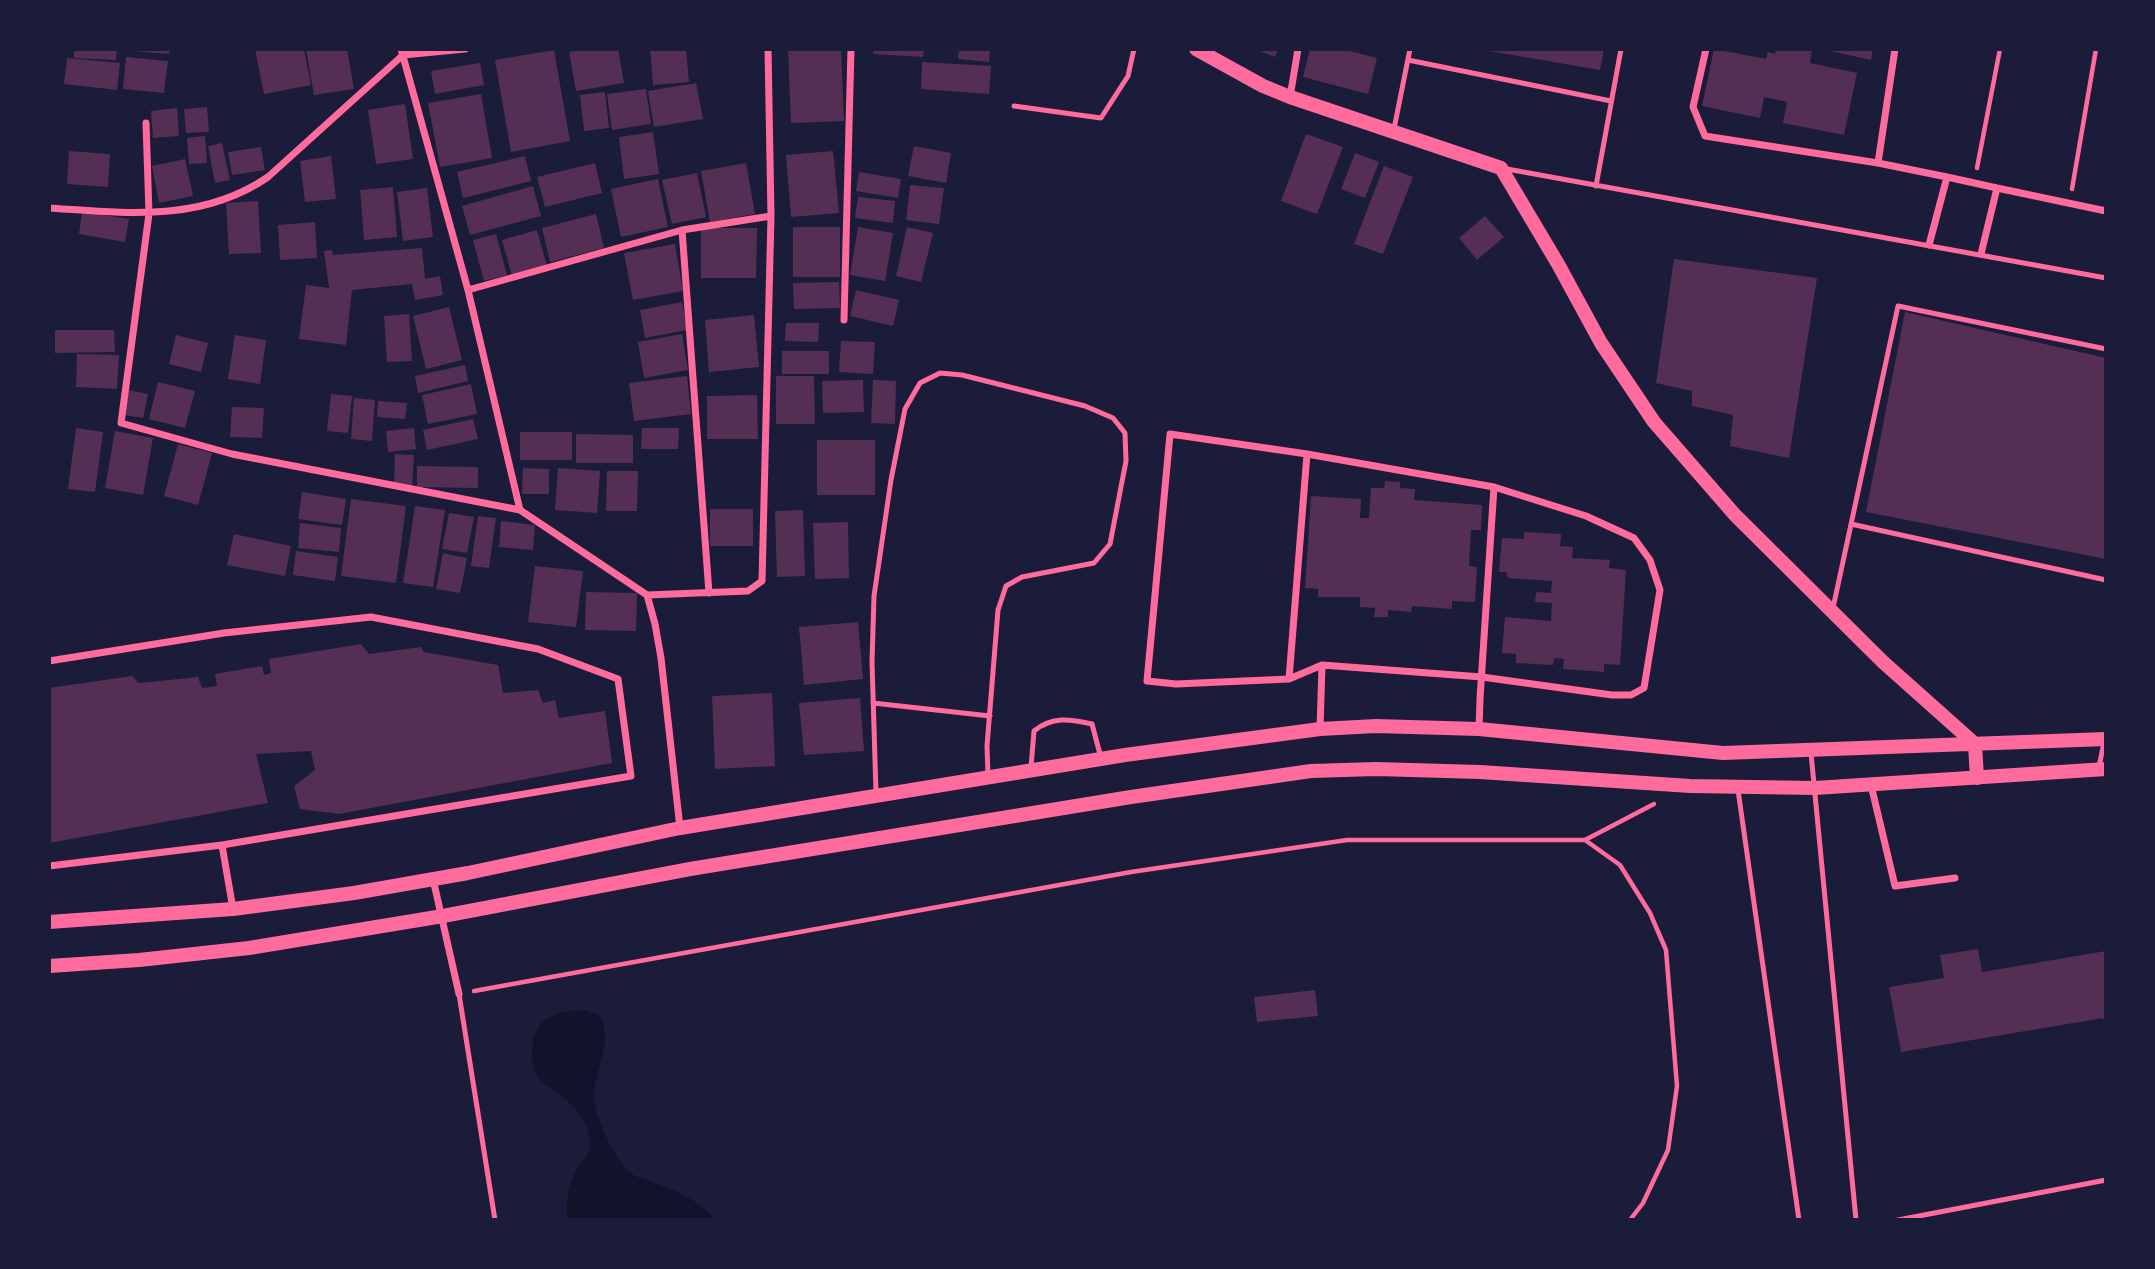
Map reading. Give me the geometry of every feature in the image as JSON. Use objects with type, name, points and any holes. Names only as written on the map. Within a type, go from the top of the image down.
[{"type":"main road","points":[[1196,49],[1263,86],[1290,97],[1501,168],[1601,343],[1654,422],[1735,516],[1883,662],[1975,744],[1977,778]]},
{"type":"main road","points":[[49,922],[233,909],[354,893],[680,828],[1101,759],[1320,729],[1376,726],[1479,729],[1702,751],[1811,751],[2105,737]]},
{"type":"main road","points":[[49,966],[249,948],[690,869],[1131,797],[1311,771],[1376,768],[1467,771],[1738,788],[1815,788],[2102,769]]},
{"type":"street","points":[[49,208],[149,214],[211,204],[256,186],[278,169],[402,52],[465,49]]},
{"type":"street","points":[[146,123],[149,214],[121,423],[232,454],[520,510],[647,595],[748,591],[762,580],[771,216],[768,49]]},
{"type":"street","points":[[844,320],[851,49]]},
{"type":"street","points":[[1290,97],[1298,49]]},
{"type":"street","points":[[1706,49],[1693,107],[1705,136],[1878,163],[2106,211]]},
{"type":"street","points":[[1878,163],[1895,49]]},
{"type":"street","points":[[402,52],[468,290],[520,510]]},
{"type":"street","points":[[1929,245],[1947,177]]},
{"type":"street","points":[[1982,254],[1997,188]]},
{"type":"street","points":[[468,290],[682,230],[771,216]]},
{"type":"street","points":[[682,230],[709,593]]},
{"type":"street","points":[[1170,434],[1494,486],[1586,516],[1634,538],[1650,560],[1660,590],[1644,688],[1631,695],[1612,695],[1482,677],[1322,665],[1289,679],[1175,684],[1147,681],[1170,434]]},
{"type":"street","points":[[1289,679],[1307,454]]},
{"type":"street","points":[[1479,729],[1494,486]]},
{"type":"street","points":[[647,595],[661,658],[680,828]]},
{"type":"street","points":[[49,662],[225,633],[371,617],[538,649],[618,679],[631,776],[222,845],[49,866]]},
{"type":"street","points":[[1320,729],[1322,665]]},
{"type":"street","points":[[1871,785],[1895,886],[1955,878]]},
{"type":"street","points":[[222,845],[233,909]]},
{"type":"street","points":[[433,879],[459,993]]},
{"type":"lane","points":[[1014,106],[1101,118],[1128,76],[1134,49]]},
{"type":"lane","points":[[1394,132],[1410,49]]},
{"type":"lane","points":[[1597,186],[1621,49]]},
{"type":"lane","points":[[1408,60],[1611,101]]},
{"type":"lane","points":[[1501,168],[2106,278]]},
{"type":"lane","points":[[1832,611],[1898,306],[2106,349]]},
{"type":"lane","points":[[876,796],[874,596],[891,480],[905,410],[920,383],[940,373],[962,375],[1085,406],[1113,418],[1125,433],[1126,461],[1110,544],[1094,563],[1021,578],[1006,586],[998,610],[988,777]]},
{"type":"lane","points":[[1851,524],[2106,580]]},
{"type":"lane","points":[[873,703],[990,716]]},
{"type":"lane","points":[[1031,770],[1034,731],[1045,722],[1070,719],[1092,724],[1101,759]]},
{"type":"lane","points":[[2102,769],[2105,737]]},
{"type":"lane","points":[[1811,751],[1856,1220]]},
{"type":"lane","points":[[1738,788],[1799,1220]]},
{"type":"lane","points":[[459,993],[495,1220]]},
{"type":"lane","points":[[1898,1220],[2106,1180]]},
{"type":"path","points":[[1974,183],[2000,49]]},
{"type":"path","points":[[2070,204],[2096,49]]},
{"type":"path","points":[[459,993],[1131,872],[1347,840],[1585,840],[1655,804]]},
{"type":"path","points":[[1585,840],[1620,865],[1650,913],[1666,950],[1678,1086],[1668,1150],[1643,1203],[1630,1220]]},
{"type":"shaded area","points":[[585,1010],[600,1016],[604,1028],[605,1039],[594,1097],[601,1125],[615,1153],[626,1169],[634,1175],[686,1196],[715,1220],[568,1220],[569,1190],[575,1173],[589,1150],[589,1132],[572,1105],[540,1080],[534,1065],[532,1047],[537,1030],[548,1018],[561,1013]]},
{"type":"building","points":[[74,49],[117,49],[116,60],[74,58]]},
{"type":"building","points":[[133,49],[170,49],[169,54]]},
{"type":"building","points":[[255,49],[304,49],[311,85],[264,94]]},
{"type":"building","points":[[306,49],[347,49],[354,89],[314,95]]},
{"type":"building","points":[[618,49],[624,83],[576,91],[569,52]]},
{"type":"building","points":[[650,49],[686,49],[689,82],[653,85]]},
{"type":"building","points":[[788,49],[841,49],[844,121],[791,123]]},
{"type":"building","points":[[874,49],[924,49],[923,57],[873,54]]},
{"type":"building","points":[[959,49],[990,49],[989,62],[958,59]]},
{"type":"building","points":[[1254,49],[1278,49],[1275,57]]},
{"type":"building","points":[[1310,49],[1342,49],[1377,58],[1368,94],[1303,77]]},
{"type":"building","points":[[1478,49],[1604,49],[1600,70]]},
{"type":"building","points":[[1714,49],[1766,59],[1768,52],[1775,54],[1776,49],[1812,49],[1810,63],[1857,73],[1844,135],[1783,123],[1787,102],[1764,97],[1760,118],[1702,106]]},
{"type":"building","points":[[1821,49],[1873,49],[1871,60]]},
{"type":"building","points":[[554,50],[570,141],[511,152],[495,60]]},
{"type":"building","points":[[126,57],[168,61],[164,93],[123,89]]},
{"type":"building","points":[[67,58],[120,63],[117,90],[64,84]]},
{"type":"building","points":[[922,62],[991,66],[989,94],[921,89]]},
{"type":"building","points":[[480,63],[484,85],[435,94],[431,71]]},
{"type":"building","points":[[696,83],[703,119],[654,127],[648,91]]},
{"type":"building","points":[[646,89],[651,124],[612,130],[607,94]]},
{"type":"building","points":[[605,92],[609,128],[584,131],[580,95]]},
{"type":"building","points":[[481,94],[492,158],[440,167],[428,103]]},
{"type":"building","points":[[405,104],[413,159],[376,164],[368,110]]},
{"type":"building","points":[[207,107],[209,132],[186,133],[184,109]]},
{"type":"building","points":[[177,108],[179,136],[153,138],[151,111]]},
{"type":"building","points":[[653,132],[659,174],[624,179],[619,137]]},
{"type":"building","points":[[1306,134],[1343,147],[1317,214],[1281,201]]},
{"type":"building","points":[[205,136],[207,163],[189,164],[187,138]]},
{"type":"building","points":[[222,143],[230,180],[215,183],[208,146]]},
{"type":"building","points":[[914,146],[951,153],[946,183],[908,176]]},
{"type":"building","points":[[261,147],[265,170],[232,175],[228,152]]},
{"type":"building","points":[[69,151],[110,154],[108,187],[67,184]]},
{"type":"building","points":[[833,151],[839,213],[791,217],[786,155]]},
{"type":"building","points":[[1355,153],[1379,162],[1365,198],[1341,189]]},
{"type":"building","points":[[331,156],[336,199],[305,202],[300,161]]},
{"type":"building","points":[[525,156],[531,181],[463,198],[457,172]]},
{"type":"building","points":[[185,159],[193,196],[159,203],[152,166]]},
{"type":"building","points":[[595,163],[602,193],[545,207],[537,177]]},
{"type":"building","points":[[746,163],[755,214],[710,222],[701,171]]},
{"type":"building","points":[[1384,166],[1413,177],[1383,254],[1354,244]]},
{"type":"building","points":[[859,172],[901,179],[898,198],[856,191]]},
{"type":"building","points":[[697,173],[706,217],[672,224],[662,180]]},
{"type":"building","points":[[658,179],[668,227],[621,237],[611,189]]},
{"type":"building","points":[[910,185],[944,188],[939,224],[906,220]]},
{"type":"building","points":[[533,186],[541,216],[470,235],[462,206]]},
{"type":"building","points":[[393,187],[397,237],[364,240],[360,190]]},
{"type":"building","points":[[427,188],[433,237],[403,241],[397,192]]},
{"type":"building","points":[[858,197],[895,201],[893,223],[855,218]]},
{"type":"building","points":[[258,201],[261,253],[229,254],[226,203]]},
{"type":"building","points":[[82,212],[129,219],[125,242],[79,234]]},
{"type":"building","points":[[596,214],[604,248],[550,262],[542,228]]},
{"type":"building","points":[[1485,216],[1504,237],[1477,260],[1459,238]]},
{"type":"building","points":[[315,222],[317,258],[280,260],[278,225]]},
{"type":"building","points":[[793,227],[840,227],[840,277],[793,277]]},
{"type":"building","points":[[858,227],[893,233],[885,281],[850,275]]},
{"type":"building","points":[[907,227],[933,233],[921,282],[896,276]]},
{"type":"building","points":[[701,228],[757,228],[756,278],[701,278]]},
{"type":"building","points":[[537,230],[547,266],[512,276],[502,240]]},
{"type":"building","points":[[496,234],[507,275],[484,281],[473,240]]},
{"type":"building","points":[[675,244],[683,291],[633,300],[624,253]]},
{"type":"building","points":[[422,248],[425,279],[440,276],[443,295],[415,300],[412,284],[352,290],[346,345],[299,339],[306,285],[329,288],[324,251],[332,250],[333,255]]},
{"type":"building","points":[[1674,259],[1817,278],[1789,458],[1730,446],[1733,415],[1692,406],[1692,391],[1656,383]]},
{"type":"building","points":[[839,282],[840,308],[794,309],[793,283]]},
{"type":"building","points":[[856,290],[899,300],[893,326],[850,316]]},
{"type":"building","points":[[682,302],[687,330],[645,338],[640,310]]},
{"type":"building","points":[[449,307],[462,360],[426,369],[413,316]]},
{"type":"building","points":[[1905,312],[2106,358],[2106,559],[1866,512]]},
{"type":"building","points":[[409,314],[412,361],[387,362],[384,316]]},
{"type":"building","points":[[754,315],[759,367],[709,372],[705,320]]},
{"type":"building","points":[[786,323],[819,323],[818,342],[785,341]]},
{"type":"building","points":[[55,330],[114,330],[115,352],[55,353]]},
{"type":"building","points":[[682,334],[688,370],[644,378],[638,342]]},
{"type":"building","points":[[176,335],[208,343],[201,372],[169,364]]},
{"type":"building","points":[[235,335],[266,340],[260,384],[228,379]]},
{"type":"building","points":[[841,341],[875,342],[873,374],[839,372]]},
{"type":"building","points":[[782,351],[829,351],[829,374],[782,374]]},
{"type":"building","points":[[77,354],[119,355],[117,389],[76,387]]},
{"type":"building","points":[[465,365],[468,381],[418,393],[415,376]]},
{"type":"building","points":[[687,376],[691,414],[634,421],[629,383]]},
{"type":"building","points":[[776,376],[814,376],[815,424],[776,424]]},
{"type":"building","points":[[863,380],[864,412],[823,413],[822,381]]},
{"type":"building","points":[[873,380],[896,381],[895,424],[871,423]]},
{"type":"building","points":[[158,382],[195,391],[185,428],[149,419]]},
{"type":"building","points":[[471,384],[477,414],[428,424],[422,395]]},
{"type":"building","points":[[129,390],[148,394],[143,418],[124,415]]},
{"type":"building","points":[[331,394],[352,396],[348,433],[327,431]]},
{"type":"building","points":[[757,395],[758,439],[707,439],[707,396]]},
{"type":"building","points":[[354,398],[375,400],[372,441],[351,439]]},
{"type":"building","points":[[378,401],[407,403],[405,419],[377,417]]},
{"type":"building","points":[[232,407],[264,408],[262,438],[230,437]]},
{"type":"building","points":[[473,419],[478,439],[427,450],[423,430]]},
{"type":"building","points":[[76,428],[103,432],[95,492],[68,489]]},
{"type":"building","points":[[414,428],[416,449],[388,452],[386,431]]},
{"type":"building","points":[[642,428],[679,428],[678,449],[641,449]]},
{"type":"building","points":[[115,431],[153,438],[143,495],[105,488]]},
{"type":"building","points":[[520,432],[572,432],[572,460],[520,460]]},
{"type":"building","points":[[576,434],[633,435],[633,463],[576,463]]},
{"type":"building","points":[[817,440],[875,440],[875,495],[817,495]]},
{"type":"building","points":[[178,444],[212,453],[198,505],[164,496]]},
{"type":"building","points":[[395,454],[414,455],[412,486],[394,485]]},
{"type":"building","points":[[417,466],[478,467],[478,488],[417,487]]},
{"type":"building","points":[[523,468],[549,469],[549,494],[522,494]]},
{"type":"building","points":[[558,468],[600,471],[597,513],[555,510]]},
{"type":"building","points":[[607,471],[638,471],[637,511],[606,511]]},
{"type":"building","points":[[1385,481],[1400,482],[1400,488],[1415,489],[1414,500],[1482,505],[1481,530],[1471,530],[1469,566],[1477,567],[1475,602],[1452,601],[1452,609],[1412,606],[1411,612],[1388,610],[1388,617],[1374,617],[1375,608],[1360,607],[1360,597],[1318,597],[1318,589],[1305,588],[1311,496],[1361,499],[1360,518],[1369,518],[1371,488],[1384,488]]},
{"type":"building","points":[[302,492],[346,499],[342,525],[298,519]]},
{"type":"building","points":[[351,499],[406,506],[396,583],[341,576]]},
{"type":"building","points":[[415,506],[445,510],[433,587],[403,583]]},
{"type":"building","points":[[710,509],[753,509],[753,546],[710,546]]},
{"type":"building","points":[[803,510],[805,576],[777,577],[775,511]]},
{"type":"building","points":[[449,513],[474,517],[467,553],[442,549]]},
{"type":"building","points":[[478,516],[496,518],[489,568],[471,566]]},
{"type":"building","points":[[501,521],[535,525],[533,550],[499,547]]},
{"type":"building","points":[[848,522],[849,578],[815,579],[813,523]]},
{"type":"building","points":[[300,523],[341,528],[339,552],[298,548]]},
{"type":"building","points":[[1524,532],[1561,534],[1560,546],[1573,547],[1572,558],[1610,560],[1609,568],[1626,570],[1620,665],[1604,664],[1604,672],[1563,669],[1564,659],[1554,658],[1553,665],[1516,663],[1516,654],[1502,653],[1505,617],[1551,621],[1552,603],[1535,602],[1536,592],[1551,593],[1552,581],[1508,578],[1506,572],[1499,572],[1502,538],[1524,539]]},
{"type":"building","points":[[234,534],[291,546],[285,576],[227,565]]},
{"type":"building","points":[[296,551],[338,557],[335,581],[293,575]]},
{"type":"building","points":[[443,553],[467,558],[460,593],[436,589]]},
{"type":"building","points":[[535,566],[583,571],[576,627],[528,622]]},
{"type":"building","points":[[586,592],[637,593],[636,631],[585,630]]},
{"type":"building","points":[[858,622],[863,679],[804,685],[799,627]]},
{"type":"building","points":[[361,644],[369,654],[421,647],[424,652],[498,665],[503,693],[538,690],[543,703],[555,700],[559,718],[605,711],[612,763],[339,814],[300,809],[294,786],[315,770],[311,751],[256,754],[268,803],[49,843],[49,688],[132,676],[139,683],[198,677],[202,688],[217,686],[215,674],[262,666],[264,675],[271,673],[269,659]]},
{"type":"building","points":[[772,693],[775,766],[715,769],[712,696]]},
{"type":"building","points":[[860,698],[864,751],[804,755],[799,703]]},
{"type":"building","points":[[1978,949],[1982,972],[2106,951],[2106,1025],[2103,1018],[1901,1052],[1889,987],[1944,978],[1940,955]]},
{"type":"building","points":[[1315,990],[1318,1016],[1257,1022],[1254,997]]}]
